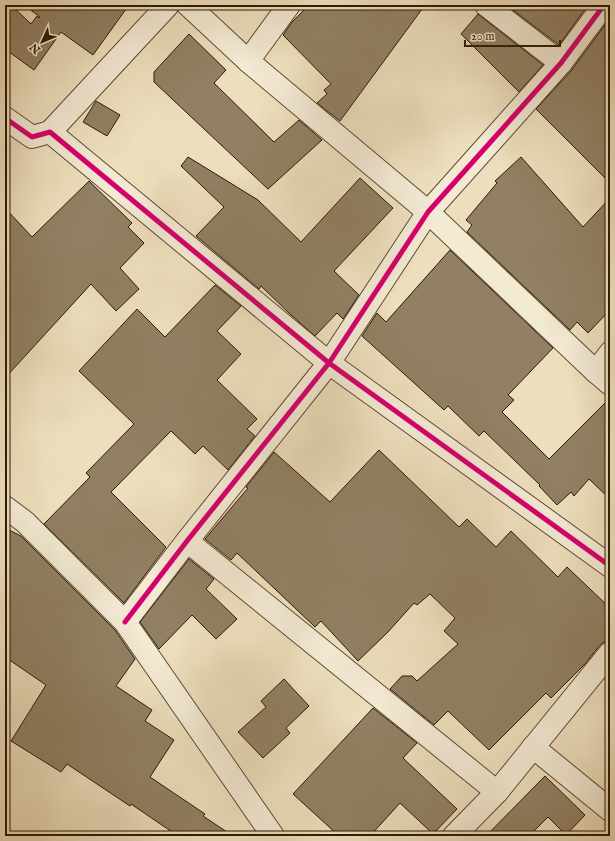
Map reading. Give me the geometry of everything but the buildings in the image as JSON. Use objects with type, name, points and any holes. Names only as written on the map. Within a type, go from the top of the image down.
[{"type":"street","points":[[5,118],[32,137],[50,132],[168,5]]},
{"type":"street","points":[[188,5],[248,61],[428,212],[603,378],[610,354]]},
{"type":"street","points":[[248,61],[289,5]]},
{"type":"street","points":[[486,5],[561,63]]},
{"type":"street","points":[[125,622],[187,541],[329,363],[428,212],[561,63],[604,5]]},
{"type":"street","points":[[50,132],[329,363],[610,566]]},
{"type":"street","points":[[5,506],[25,522],[125,622],[273,836]]},
{"type":"street","points":[[187,541],[496,792]]},
{"type":"street","points":[[454,836],[496,792],[610,653]]},
{"type":"street","points":[[533,747],[610,810]]},
{"type":"cycle path","points":[[125,622],[187,541],[329,363],[428,212],[561,63],[604,5]]},
{"type":"cycle path","points":[[5,118],[32,137],[50,132],[329,363],[610,566]]}]
